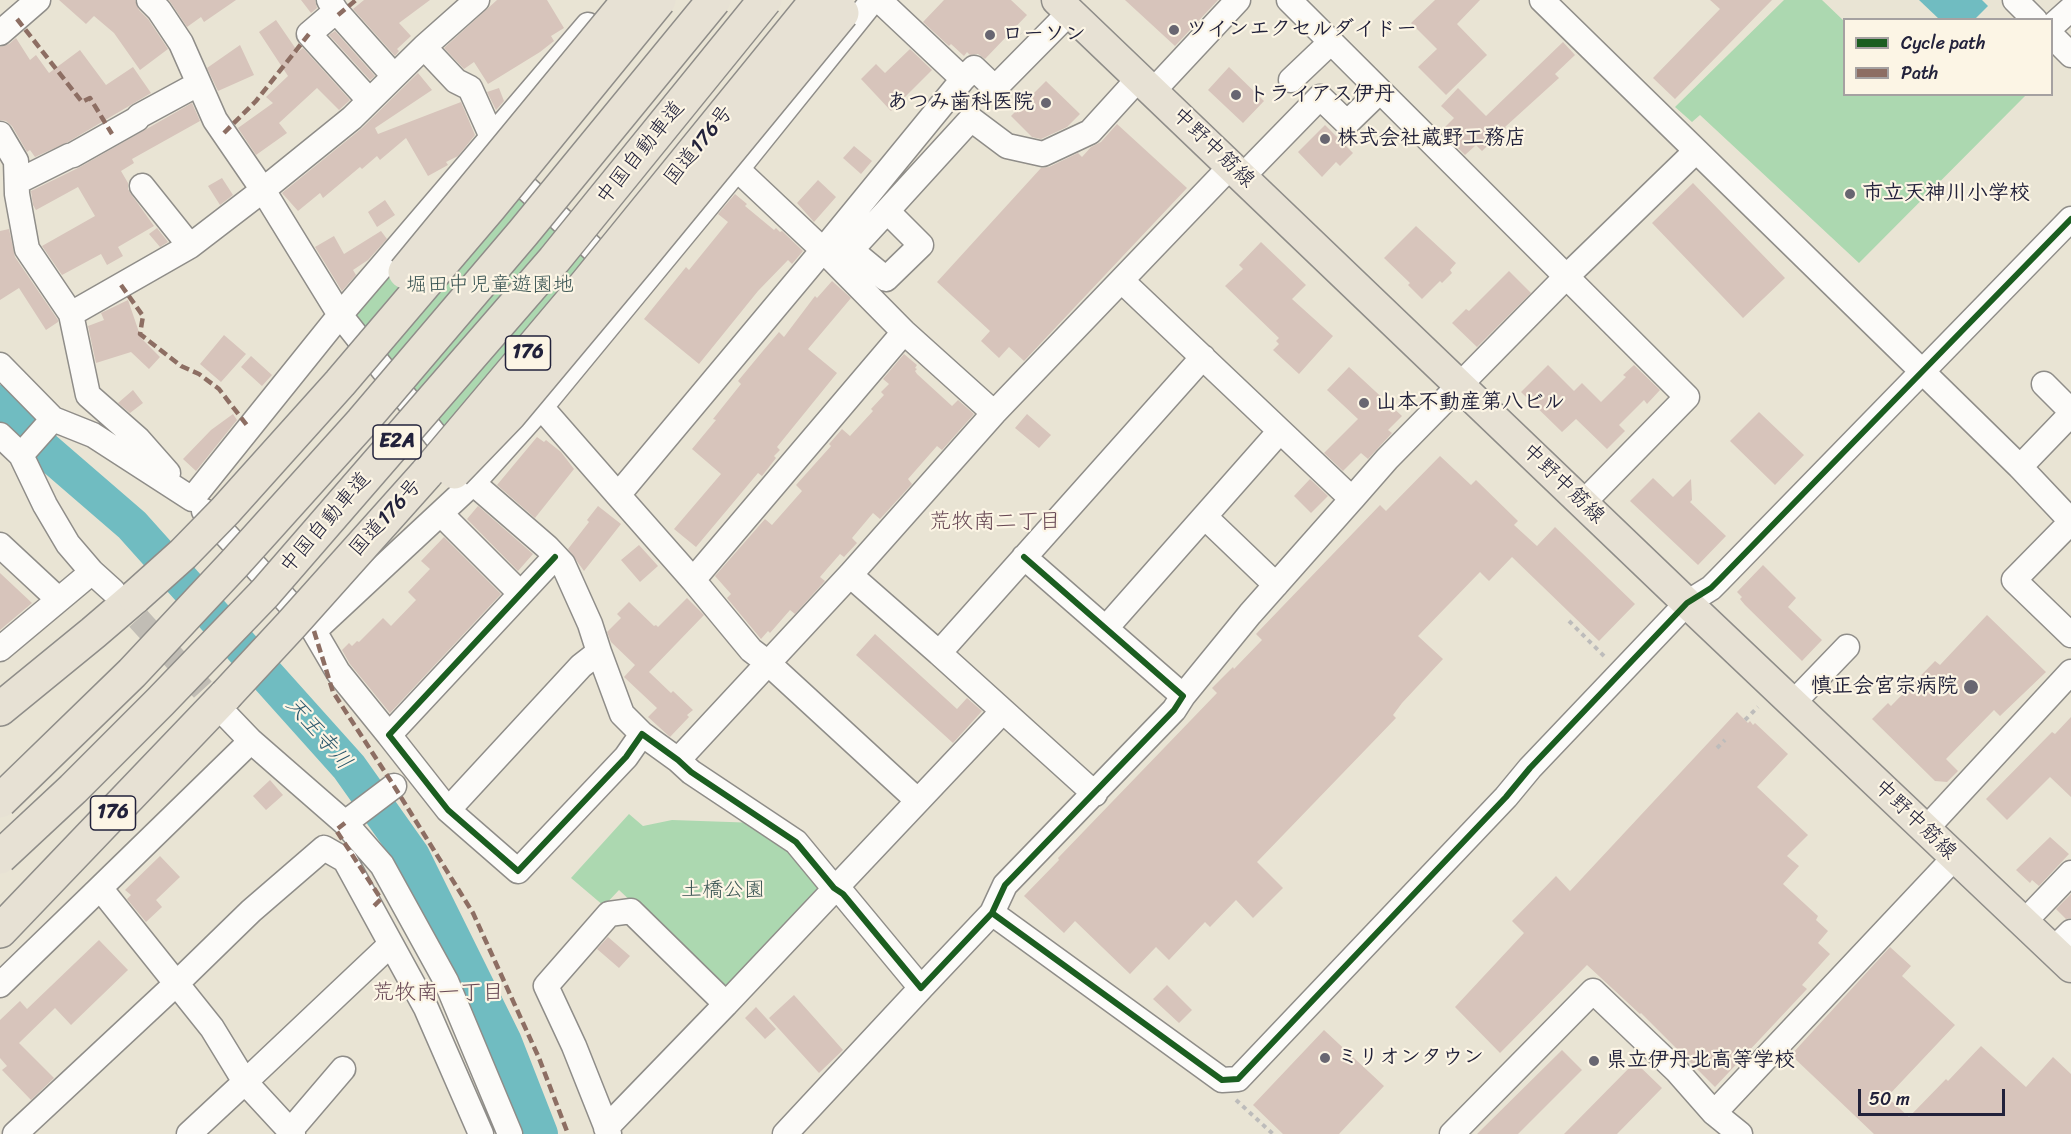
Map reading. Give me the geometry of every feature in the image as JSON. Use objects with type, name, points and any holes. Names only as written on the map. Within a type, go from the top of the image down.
[{"type":"highway","points":[[225,511],[327,368],[629,0]]},
{"type":"highway","points":[[0,709],[93,633],[124,594],[183,554],[225,511],[340,383],[482,216],[659,0]]},
{"type":"highway","name":"中国自動車道","points":[[0,801],[132,673],[362,422],[523,233],[714,0]]},
{"type":"highway","name":"中国自動車道","points":[[0,857],[73,789],[160,702],[272,584],[554,260],[765,0]]},
{"type":"highway","name":"国道176号","points":[[0,931],[303,628],[426,474],[587,283],[837,4]]},
{"type":"main road","name":"中野中筋線","points":[[1066,5],[1236,171],[1925,830],[2024,922],[2065,950]]},
{"type":"street","points":[[149,0],[159,10],[181,43],[215,120],[263,190],[340,315],[473,483],[547,547],[563,564],[590,624],[622,714],[642,734],[678,759],[691,772],[796,842],[834,888],[843,894],[921,988]]},
{"type":"street","points":[[71,314],[190,246],[263,190],[352,118],[424,47],[477,0]]},
{"type":"street","points":[[192,499],[340,315],[610,0]]},
{"type":"street","points":[[303,628],[441,514],[473,483],[541,407],[873,0]]},
{"type":"street","points":[[879,0],[963,79]]},
{"type":"street","points":[[994,413],[904,332],[860,272],[851,250],[971,119],[1007,146],[1042,154],[1090,132],[1147,84],[1238,0]]},
{"type":"street","points":[[1288,0],[1687,397],[1582,503]]},
{"type":"street","points":[[1542,0],[2020,467],[2071,521],[2014,580],[2071,635]]},
{"type":"street","points":[[2015,0],[2033,18]]},
{"type":"street","points":[[0,33],[24,5]]},
{"type":"street","points":[[369,100],[309,34],[332,5],[394,76]]},
{"type":"street","points":[[618,495],[963,79],[974,68],[995,88],[1066,5]]},
{"type":"street","points":[[2053,25],[2071,9]]},
{"type":"street","points":[[2053,37],[2071,56]]},
{"type":"street","points":[[1291,80],[1331,42]]},
{"type":"street","points":[[424,47],[456,81],[471,88],[487,142],[637,290]]},
{"type":"street","points":[[17,182],[73,155],[198,84]]},
{"type":"street","points":[[678,759],[850,575],[994,413],[1122,281],[1236,171],[1320,97],[1347,123],[1380,91]]},
{"type":"street","points":[[0,134],[16,161],[17,194],[27,249],[71,314],[88,395],[138,439],[192,499],[303,628],[448,810],[518,872],[626,757],[642,734]]},
{"type":"street","points":[[784,1134],[992,913],[1005,885],[1174,710],[1183,696],[1276,585],[1387,459],[1566,277],[1696,151]]},
{"type":"street","points":[[737,169],[822,250],[860,272],[886,279],[921,245],[887,211]]},
{"type":"street","points":[[142,186],[190,246]]},
{"type":"street","points":[[992,913],[1222,1080],[1238,1079],[1687,603],[1711,588],[2071,219]]},
{"type":"street","points":[[1122,281],[1352,499]]},
{"type":"street","points":[[693,580],[904,332]]},
{"type":"street","points":[[939,653],[1203,357]]},
{"type":"street","points":[[0,365],[50,423],[93,435],[192,499]]},
{"type":"street","points":[[2020,467],[2071,413],[2044,384]]},
{"type":"street","points":[[541,407],[693,580],[751,650],[917,800]]},
{"type":"street","points":[[25,450],[50,423]]},
{"type":"street","points":[[1106,628],[1280,431]]},
{"type":"street","points":[[0,435],[25,450],[45,505],[68,544],[92,572],[124,594]]},
{"type":"street","points":[[441,514],[520,593]]},
{"type":"street","points":[[1205,517],[1276,585]]},
{"type":"street","points":[[0,545],[58,599]]},
{"type":"street","points":[[389,735],[555,557]]},
{"type":"street","points":[[1024,557],[1183,696]]},
{"type":"street","points":[[0,649],[92,572]]},
{"type":"street","points":[[850,575],[1095,794]]},
{"type":"street","points":[[1793,703],[1847,647]]},
{"type":"street","points":[[448,810],[581,666],[599,652]]},
{"type":"street","points":[[1925,830],[2071,672]]},
{"type":"street","points":[[226,705],[251,741],[348,820],[381,865],[446,981],[510,1134]]},
{"type":"street","points":[[726,1004],[632,911],[609,914],[546,986],[574,1046],[608,1131],[834,888],[1002,712]]},
{"type":"street","points":[[0,985],[251,741]]},
{"type":"street","points":[[348,820],[391,788]]},
{"type":"street","points":[[15,1134],[251,911],[324,848],[345,860],[426,1008],[481,1134]]},
{"type":"street","points":[[1714,1113],[1954,857]]},
{"type":"street","points":[[2024,922],[2071,873]]},
{"type":"street","points":[[100,888],[212,1028],[245,1082],[292,1132],[343,1069]]},
{"type":"street","points":[[189,1134],[390,945]]},
{"type":"street","points":[[1452,1134],[1593,991],[1677,1071],[1714,1113],[1740,1134]]},
{"type":"path","points":[[1569,621],[1608,660]]},
{"type":"path","points":[[1745,720],[1758,707]]},
{"type":"path","points":[[1717,748],[1725,740]]},
{"type":"path","points":[[1236,1100],[1274,1134]]},
{"type":"green space","points":[[1784,0],[1822,0],[1843,20],[1843,96],[2025,96],[1859,263],[1700,115],[1692,122],[1675,107]]},
{"type":"green space","name":"堀田中児童遊園地","points":[[485,159],[614,276],[456,453],[348,319]]},
{"type":"green space","name":"土橋公園","points":[[629,814],[643,826],[672,820],[758,823],[789,841],[821,891],[731,983],[721,986],[619,890],[604,906],[571,878]]},
{"type":"water","points":[[1919,0],[1982,0],[1988,6],[1976,18],[1938,18]]},
{"type":"building","points":[[59,0],[135,0],[139,10],[148,19],[168,49],[140,70],[114,33],[94,16],[86,24]]},
{"type":"building","points":[[169,0],[236,0],[204,22],[201,17],[187,27]]},
{"type":"building","points":[[301,0],[315,0],[317,8],[311,13]]},
{"type":"building","points":[[364,0],[430,0],[399,23],[411,36],[397,49],[399,51],[395,56],[353,9]]},
{"type":"building","points":[[497,0],[547,0],[564,28],[551,36],[554,41],[540,52],[488,84],[474,62],[464,69],[444,48]]},
{"type":"building","points":[[944,0],[1011,0],[1027,15],[985,59],[978,54],[970,55],[967,52],[964,56],[951,44],[949,46],[923,22]]},
{"type":"building","name":"ツインエクセルダイドー","points":[[1125,0],[1218,0],[1175,46]]},
{"type":"building","points":[[1435,0],[1480,0],[1457,24],[1487,55],[1446,95],[1418,67],[1437,49],[1411,23]]},
{"type":"building","points":[[1710,0],[1772,0],[1675,99],[1653,78],[1720,9]]},
{"type":"building","points":[[276,20],[298,52],[303,48],[350,100],[339,110],[317,88],[279,123],[287,133],[256,155],[238,128],[273,103],[266,97],[288,76],[259,32]]},
{"type":"building","points":[[335,31],[375,76],[370,80],[329,35]]},
{"type":"building","points":[[16,38],[30,60],[36,55],[49,73],[80,50],[106,85],[133,67],[151,93],[68,142],[35,157],[30,150],[27,152],[12,126],[0,120],[0,47]]},
{"type":"building","points":[[1563,42],[1575,55],[1555,74],[1559,78],[1482,151],[1476,145],[1465,155],[1441,131],[1454,118],[1441,106],[1458,88],[1486,116]]},
{"type":"building","points":[[240,45],[254,75],[218,91],[207,68]]},
{"type":"building","points":[[910,49],[932,70],[891,111],[861,79],[876,64],[885,73]]},
{"type":"building","name":"トライアス伊丹","points":[[1229,67],[1264,101],[1243,123],[1208,90]]},
{"type":"building","points":[[418,73],[432,90],[375,128],[378,134],[461,102],[475,135],[458,156],[446,162],[448,165],[428,176],[406,138],[380,160],[377,156],[323,198],[320,193],[298,211],[282,193],[361,129]]},
{"type":"building","name":"あつみ歯科医院","points":[[1046,81],[1080,114],[1067,127],[1041,139],[1032,137],[1011,116]]},
{"type":"building","points":[[499,88],[504,101],[496,110],[487,92]]},
{"type":"building","points":[[192,103],[200,121],[132,159],[134,163],[121,171],[131,194],[154,226],[118,247],[123,256],[107,265],[101,254],[62,275],[42,246],[95,216],[78,187],[36,210],[31,191],[80,167]]},
{"type":"building","points":[[1117,124],[1187,188],[1024,361],[1009,347],[999,358],[981,341],[990,331],[937,282],[1041,168],[1049,167],[1078,153],[1082,157],[1091,147],[1101,142]]},
{"type":"building","name":"株式会社蔵野工務店","points":[[1325,125],[1353,153],[1340,166],[1336,162],[1322,177],[1298,152]]},
{"type":"building","points":[[854,146],[872,161],[861,174],[843,158]]},
{"type":"building","points":[[222,178],[233,195],[220,205],[208,186]]},
{"type":"building","points":[[818,180],[836,197],[814,222],[797,203]]},
{"type":"building","points":[[1693,183],[1785,278],[1743,318],[1652,223]]},
{"type":"building","points":[[735,194],[747,204],[745,206],[774,230],[776,228],[782,231],[803,251],[792,264],[788,260],[758,291],[699,364],[644,319],[686,267],[689,270],[728,222],[718,214]]},
{"type":"building","points":[[385,200],[395,215],[377,227],[368,212]]},
{"type":"building","points":[[1416,226],[1456,263],[1450,270],[1452,273],[1442,283],[1440,281],[1422,299],[1408,285],[1410,283],[1384,258]]},
{"type":"building","points":[[157,228],[168,242],[160,247],[149,234]]},
{"type":"building","points":[[9,229],[15,257],[58,320],[46,330],[19,288],[0,300],[0,231]]},
{"type":"building","points":[[381,231],[387,239],[368,260],[353,270],[356,275],[342,291],[315,247],[334,236],[344,254]]},
{"type":"building","points":[[1261,242],[1306,285],[1292,299],[1333,336],[1299,374],[1273,350],[1279,344],[1276,341],[1279,338],[1225,286],[1243,269],[1239,265]]},
{"type":"building","points":[[1509,271],[1531,293],[1477,347],[1452,323],[1466,309],[1469,311]]},
{"type":"building","points":[[832,281],[851,298],[808,349],[837,373],[777,447],[780,450],[774,456],[776,458],[762,476],[758,473],[696,547],[674,529],[721,474],[692,449],[741,384],[738,381],[762,352],[779,332],[784,337],[815,296],[817,298]]},
{"type":"building","points":[[128,300],[141,338],[160,357],[149,369],[131,352],[96,363],[88,326],[104,320],[101,313]]},
{"type":"building","points":[[224,335],[246,354],[221,382],[200,364]]},
{"type":"building","points":[[904,354],[917,365],[915,371],[917,374],[952,406],[958,400],[974,414],[942,450],[937,446],[908,479],[912,484],[880,519],[873,513],[852,538],[857,543],[844,557],[840,554],[820,577],[825,581],[795,614],[790,610],[770,633],[768,631],[761,639],[727,598],[731,594],[715,576],[765,519],[772,525],[802,491],[796,485],[831,446],[829,444],[842,429],[850,436],[873,411],[871,409],[884,395],[881,392],[889,384],[883,379]]},
{"type":"building","points":[[251,356],[272,375],[262,386],[241,367]]},
{"type":"building","points":[[1548,365],[1574,391],[1582,383],[1601,402],[1626,377],[1623,375],[1634,365],[1660,390],[1647,404],[1644,400],[1619,425],[1625,431],[1607,449],[1576,419],[1562,432],[1521,392]]},
{"type":"building","name":"山本不動産第八ビル","points":[[1349,367],[1402,416],[1388,430],[1392,433],[1368,459],[1361,453],[1343,471],[1324,453],[1358,419],[1327,390]]},
{"type":"building","points":[[133,390],[143,403],[130,413],[118,403]]},
{"type":"building","points":[[1759,412],[1804,455],[1775,485],[1730,441]]},
{"type":"building","points":[[233,414],[237,420],[196,471],[183,459],[211,430]]},
{"type":"building","points":[[1027,414],[1051,435],[1039,448],[1015,428]]},
{"type":"building","points":[[537,437],[544,442],[546,440],[561,452],[574,469],[535,518],[497,485]]},
{"type":"building","points":[[1440,456],[1471,485],[1476,480],[1518,521],[1514,525],[1537,546],[1555,527],[1635,604],[1599,641],[1512,557],[1489,581],[1480,572],[1418,636],[1443,659],[1402,703],[1393,715],[1396,718],[1257,862],[1283,888],[1253,918],[1236,900],[1210,927],[1205,922],[1169,960],[1156,947],[1130,974],[1075,921],[1064,933],[1024,896],[1217,693],[1212,688],[1262,640],[1256,634],[1380,505],[1386,511]]},
{"type":"building","points":[[1653,478],[1673,497],[1691,479],[1692,500],[1690,502],[1726,536],[1698,565],[1630,501]]},
{"type":"building","points":[[1310,479],[1328,496],[1311,513],[1294,496]]},
{"type":"building","points":[[478,506],[533,554],[518,571],[467,519]]},
{"type":"building","points":[[598,506],[621,524],[584,571],[568,549]]},
{"type":"building","points":[[444,537],[501,594],[390,713],[350,664],[342,650],[349,643],[352,646],[357,641],[359,642],[383,618],[391,626],[416,600],[408,592],[430,569],[421,561]]},
{"type":"building","points":[[639,545],[658,566],[640,582],[621,560]]},
{"type":"building","points":[[1763,565],[1796,598],[1788,607],[1822,640],[1802,661],[1745,605],[1737,592]]},
{"type":"building","points":[[0,573],[32,603],[0,630]]},
{"type":"building","points":[[687,598],[704,615],[649,672],[693,710],[670,737],[648,717],[657,708],[624,677],[635,665],[611,642],[607,632],[621,618],[617,614],[629,602],[654,626],[658,627]]},
{"type":"building","name":"慎正会宮宗病院","points":[[1987,615],[2046,672],[2000,716],[1994,710],[1946,759],[1958,771],[1947,782],[1935,781],[1872,719],[1888,703],[1891,706],[1935,661],[1940,665]]},
{"type":"building","points":[[875,634],[957,709],[967,698],[982,711],[953,743],[856,655]]},
{"type":"building","name":"ミリオンタウン","points":[[1737,712],[1748,723],[1750,721],[1753,725],[1755,723],[1788,754],[1757,787],[1808,835],[1787,856],[1799,866],[1783,884],[1818,916],[1816,920],[1828,931],[1818,943],[1830,954],[1802,985],[1807,989],[1715,1087],[1641,1013],[1587,965],[1500,1053],[1455,1007],[1524,933],[1512,921],[1556,876],[1570,891]]},
{"type":"building","points":[[2071,717],[2071,797],[2050,777],[2007,820],[1986,799],[2052,732],[2055,734]]},
{"type":"building","points":[[270,780],[283,795],[266,810],[253,796]]},
{"type":"building","points":[[2050,837],[2069,854],[2039,886],[2032,880],[2030,883],[2016,870]]},
{"type":"building","points":[[160,856],[180,877],[156,900],[162,907],[146,922],[127,899],[131,895],[125,890]]},
{"type":"building","points":[[2071,894],[2071,918],[2066,919],[2056,909]]},
{"type":"building","points":[[608,937],[630,956],[619,968],[597,949]]},
{"type":"building","points":[[99,940],[128,970],[71,1025],[55,1008],[19,1043],[54,1078],[31,1100],[2,1070],[7,1066],[0,1058],[0,1020],[20,1001],[27,1009]]},
{"type":"building","points":[[1890,947],[1911,966],[1902,976],[1955,1025],[1887,1097],[1909,1117],[1981,1046],[2026,1087],[2053,1057],[2071,1074],[2071,1134],[1874,1134],[1791,1055]]},
{"type":"building","points":[[1167,985],[1192,1010],[1179,1023],[1153,999]]},
{"type":"building","points":[[794,995],[843,1050],[819,1073],[769,1018]]},
{"type":"building","points":[[756,1007],[776,1029],[765,1039],[745,1018]]},
{"type":"building","name":"ミリオンタウン","points":[[1324,1030],[1384,1086],[1339,1134],[1283,1134],[1253,1105]]},
{"type":"building","points":[[1562,1050],[1582,1070],[1518,1134],[1477,1134]]},
{"type":"building","points":[[1635,1062],[1662,1088],[1617,1134],[1564,1134]]},
{"type":"waterway","name":"天王寺川","points":[[0,403],[44,449],[132,525],[349,767],[412,856],[504,1042],[540,1134]]},
{"type":"tunnel","points":[[114,592],[226,715]]},
{"type":"marked path","points":[[338,15],[356,0]]},
{"type":"marked path","points":[[17,19],[82,102],[90,98],[112,134]]},
{"type":"marked path","points":[[224,133],[256,101],[309,34]]},
{"type":"marked path","points":[[121,285],[143,316],[140,334],[181,366],[199,374],[219,389],[249,428]]},
{"type":"marked path","points":[[314,631],[333,692],[473,913],[539,1058],[568,1134]]},
{"type":"marked path","points":[[345,823],[336,830],[381,899],[371,909]]},
{"type":"cycle path","points":[[992,913],[1222,1080],[1238,1079],[1687,603],[1711,588],[2071,219]]},
{"type":"cycle path","points":[[555,557],[389,735],[448,810],[518,871],[626,757],[642,734],[691,772],[796,842],[834,888],[843,894],[921,988],[992,913],[1005,885],[1174,710],[1183,696],[1024,557]]},
{"type":"place","name":"ツインエクセルダイドー","points":[[1174,30]]},
{"type":"place","name":"ローソン","points":[[990,35]]},
{"type":"place","name":"トライアス伊丹","points":[[1236,95]]},
{"type":"place","name":"あつみ歯科医院","points":[[1046,103]]},
{"type":"place","name":"株式会社蔵野工務店","points":[[1325,139]]},
{"type":"place","name":"市立天神川小学校","points":[[1850,194]]},
{"type":"place","name":"山本不動産第八ビル","points":[[1364,403]]},
{"type":"place","name":"慎正会宮宗病院","points":[[1971,687]]},
{"type":"place","name":"ミリオンタウン","points":[[1325,1058]]},
{"type":"place","name":"県立伊丹北高等学校","points":[[1594,1061]]},
{"type":"district","name":"荒牧南二丁目","points":[[995,522]]},
{"type":"district","name":"荒牧南一丁目","points":[[438,993]]}]
